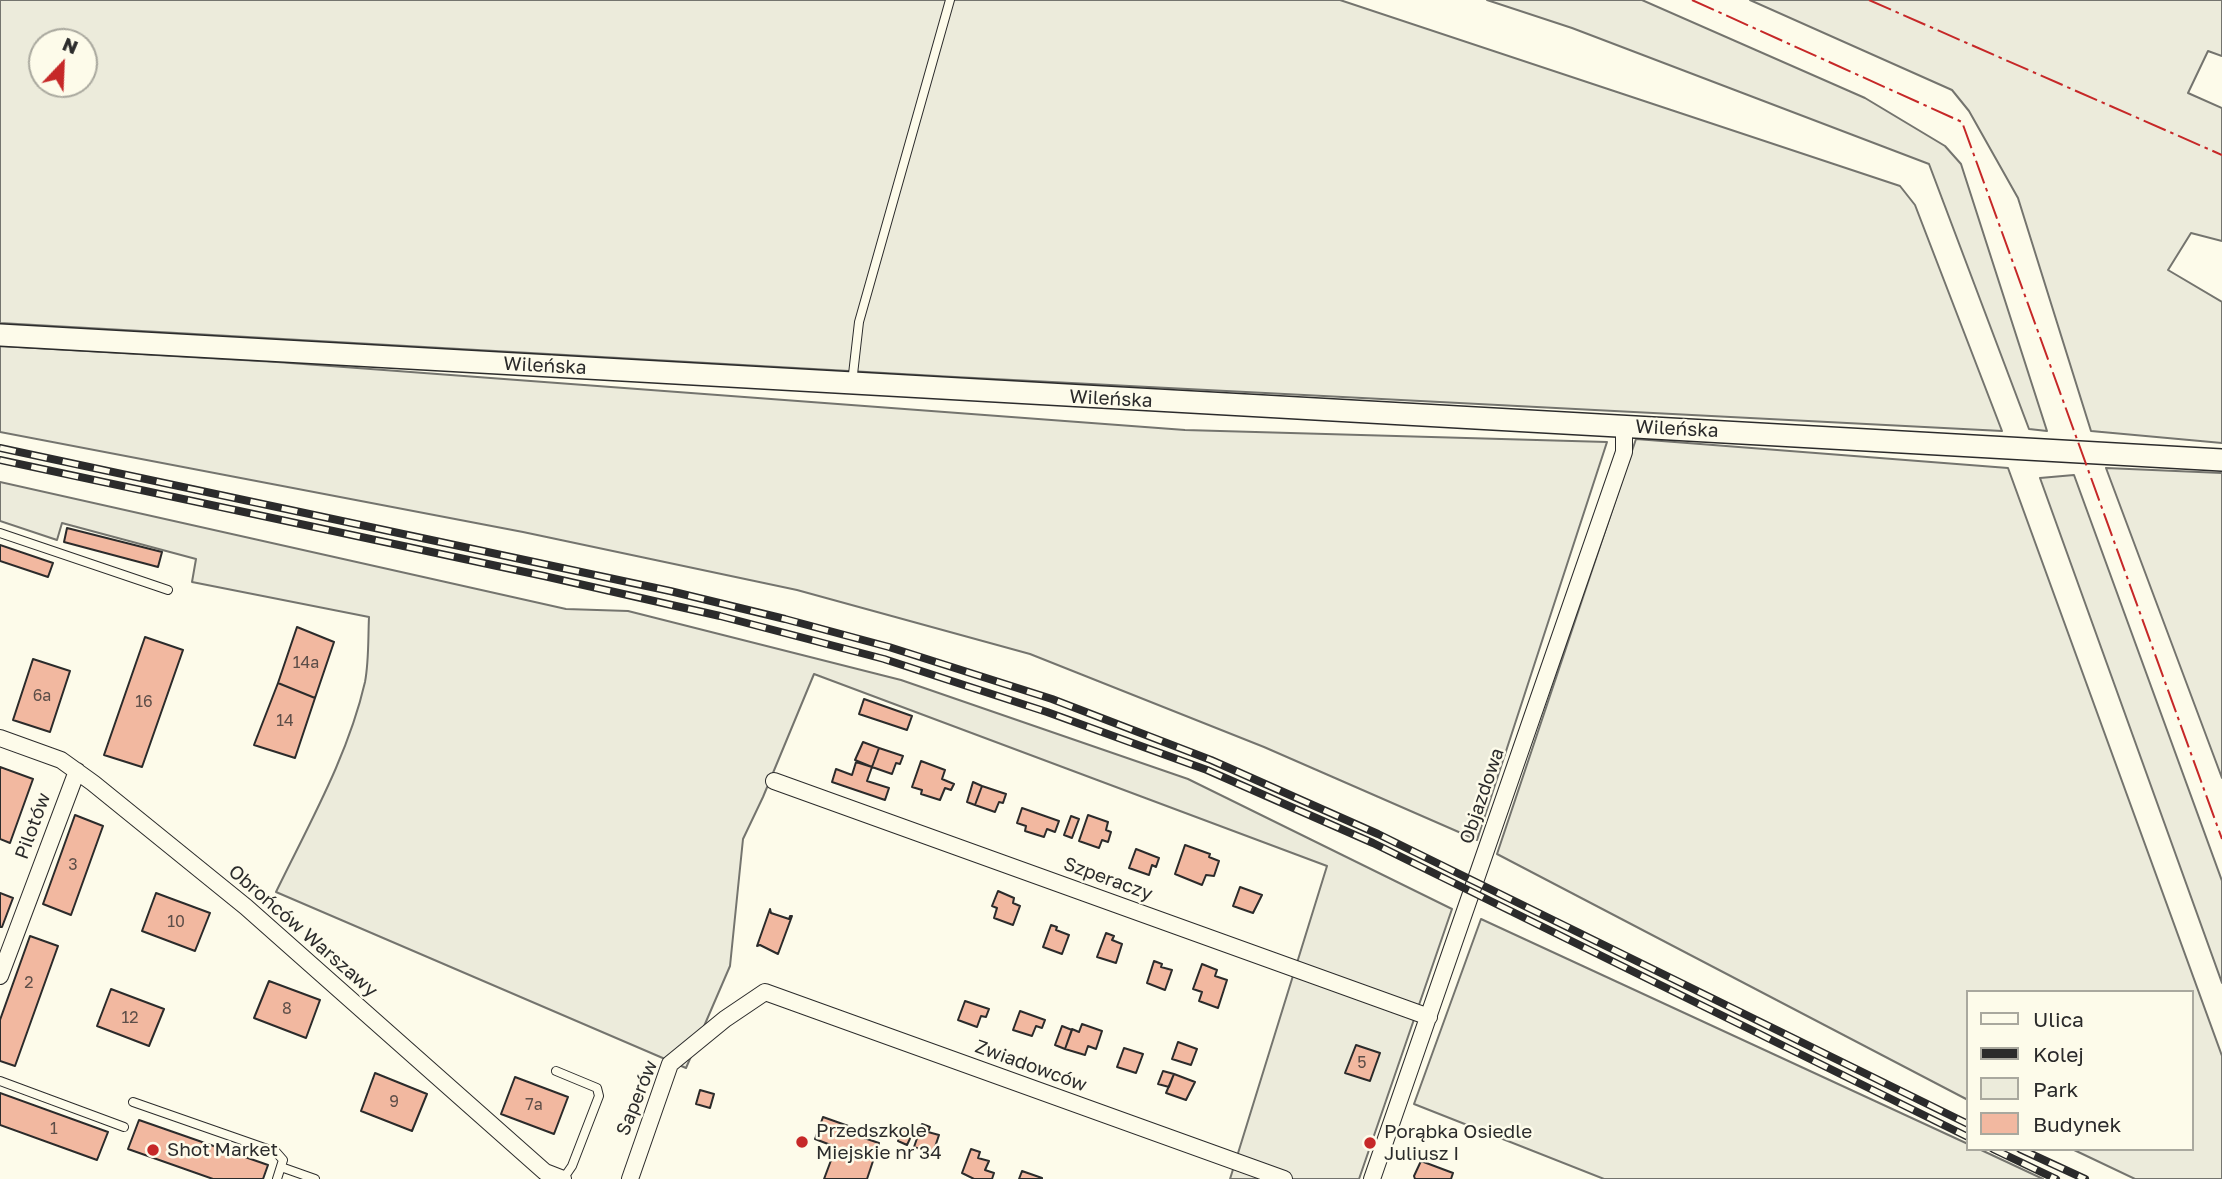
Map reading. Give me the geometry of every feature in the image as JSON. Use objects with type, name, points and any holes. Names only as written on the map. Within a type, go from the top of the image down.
[{"type":"street","name":"Wileńska","points":[[0,335],[2222,460]]},
{"type":"street","name":"Objazdowa","points":[[1372,1179],[1624,452],[1624,426]]},
{"type":"street","name":"Obrońców Warszawy","points":[[0,738],[61,760],[77,771],[246,907],[542,1176],[563,1179]]},
{"type":"street","name":"Pilotów","points":[[0,976],[6,942],[77,771]]},
{"type":"street","name":"Szperaczy","points":[[774,781],[1429,1017]]},
{"type":"street","name":"Saperów","points":[[630,1179],[670,1064],[725,1019],[765,992]]},
{"type":"street","name":"Zwiadowców","points":[[765,992],[1284,1179]]},
{"type":"lane","points":[[852,383],[859,322],[950,0]]},
{"type":"lane","points":[[0,533],[168,590]]},
{"type":"lane","points":[[556,1071],[597,1088],[599,1096],[572,1166],[563,1179]]},
{"type":"lane","points":[[0,1081],[124,1127]]},
{"type":"lane","points":[[133,1102],[276,1152],[283,1160],[277,1179]]},
{"type":"lane","points":[[281,1167],[315,1179]]},
{"type":"green space","points":[[0,0],[1340,0],[1900,186],[1915,205],[2002,431],[955,377],[0,323]]},
{"type":"green space","points":[[1487,0],[1642,0],[1865,98],[1945,146],[1961,164],[2047,431],[2029,429],[1929,164],[1572,28]]},
{"type":"green space","points":[[1750,0],[2222,0],[2222,56],[2208,51],[2188,93],[2222,108],[2222,241],[2191,233],[2168,270],[2222,302],[2222,443],[2091,431],[2018,198],[1969,111],[1952,90]]},
{"type":"green space","points":[[0,346],[277,362],[1185,430],[1607,442],[1477,840],[1264,747],[1030,654],[797,590],[523,532],[0,432]]},
{"type":"green space","points":[[1636,439],[2008,468],[2222,1056],[2222,1179],[2135,1179],[2076,1151],[2194,1151],[2194,990],[1966,990],[1966,1099],[1497,854]]},
{"type":"green space","points":[[2106,468],[2222,473],[2222,778]]},
{"type":"green space","points":[[2074,475],[2222,881],[2222,983],[2040,478]]},
{"type":"green space","points":[[0,482],[566,609],[628,611],[901,680],[1188,779],[1452,909],[1359,1179],[1230,1179],[1327,866],[814,674],[743,839],[730,966],[686,1068],[276,892],[349,736],[365,682],[369,617],[192,582],[196,559],[62,523],[57,540],[0,521]]},
{"type":"green space","points":[[1481,919],[1966,1143],[1966,1151],[1983,1151],[2043,1179],[1604,1179],[1414,1104]]},
{"type":"building","points":[[67,528],[162,552],[158,567],[64,542]]},
{"type":"building","points":[[0,545],[53,563],[48,577],[0,561]]},
{"type":"building","points":[[297,627],[334,642],[315,698],[278,683]]},
{"type":"building","points":[[145,637],[183,650],[142,767],[104,755]]},
{"type":"building","points":[[33,659],[70,671],[50,732],[13,720]]},
{"type":"building","points":[[278,683],[315,698],[295,758],[254,745]]},
{"type":"building","points":[[864,699],[912,716],[907,730],[859,714]]},
{"type":"building","points":[[863,742],[879,748],[872,767],[855,760]]},
{"type":"building","points":[[879,748],[903,756],[900,764],[896,763],[892,774],[872,767]]},
{"type":"building","points":[[921,761],[945,770],[942,779],[954,784],[951,790],[945,788],[940,800],[921,794],[922,790],[912,787]]},
{"type":"building","points":[[856,762],[872,767],[867,781],[889,788],[885,800],[832,782],[836,769],[852,775]]},
{"type":"building","points":[[0,767],[33,779],[10,843],[0,839]]},
{"type":"building","points":[[973,782],[982,786],[975,805],[967,802]]},
{"type":"building","points":[[982,786],[1006,794],[1003,803],[999,802],[995,812],[975,805]]},
{"type":"building","points":[[1022,808],[1059,821],[1055,832],[1047,829],[1044,837],[1025,831],[1026,826],[1017,823]]},
{"type":"building","points":[[75,815],[103,826],[71,915],[43,904]]},
{"type":"building","points":[[1088,815],[1108,822],[1106,830],[1111,832],[1108,842],[1102,840],[1099,848],[1079,841]]},
{"type":"building","points":[[1071,816],[1079,819],[1072,838],[1064,835]]},
{"type":"building","points":[[1185,845],[1210,854],[1209,857],[1219,861],[1214,876],[1206,875],[1202,885],[1175,874]]},
{"type":"building","points":[[1136,849],[1159,858],[1156,867],[1152,865],[1149,875],[1129,868]]},
{"type":"building","points":[[1240,887],[1262,895],[1253,913],[1233,906]]},
{"type":"building","points":[[998,891],[1014,898],[1013,903],[1020,906],[1013,925],[994,918],[997,908],[992,906]]},
{"type":"building","points":[[0,893],[13,898],[2,927],[0,927]]},
{"type":"building","points":[[156,893],[210,913],[195,951],[142,931]]},
{"type":"building","points":[[770,909],[771,913],[789,919],[792,916],[778,954],[757,946]]},
{"type":"building","points":[[1051,925],[1069,935],[1062,954],[1043,947]]},
{"type":"building","points":[[1106,933],[1114,936],[1112,940],[1122,944],[1116,963],[1097,957]]},
{"type":"building","points":[[30,936],[58,946],[15,1066],[0,1061],[0,1020]]},
{"type":"building","points":[[1154,961],[1162,964],[1161,967],[1172,970],[1165,990],[1147,983]]},
{"type":"building","points":[[1202,964],[1217,970],[1215,976],[1227,980],[1218,1008],[1199,1001],[1202,992],[1193,989]]},
{"type":"building","points":[[269,981],[320,1000],[306,1038],[254,1018]]},
{"type":"building","points":[[111,989],[164,1009],[149,1046],[97,1026]]},
{"type":"building","points":[[965,1001],[989,1009],[986,1017],[981,1016],[977,1027],[958,1020]]},
{"type":"building","points":[[1020,1011],[1045,1020],[1042,1028],[1036,1026],[1032,1036],[1013,1030]]},
{"type":"building","points":[[1082,1024],[1102,1031],[1096,1049],[1088,1046],[1085,1055],[1065,1049],[1072,1029],[1079,1032]]},
{"type":"building","points":[[1062,1026],[1072,1030],[1065,1049],[1055,1045]]},
{"type":"building","points":[[1178,1042],[1197,1049],[1191,1065],[1172,1059]]},
{"type":"building","points":[[1356,1045],[1380,1053],[1370,1081],[1345,1073]]},
{"type":"building","points":[[1124,1048],[1143,1054],[1136,1073],[1117,1067]]},
{"type":"building","points":[[1163,1071],[1174,1074],[1169,1087],[1158,1084]]},
{"type":"building","points":[[375,1073],[427,1094],[412,1131],[361,1111]]},
{"type":"building","points":[[1174,1074],[1195,1082],[1186,1100],[1166,1093]]},
{"type":"building","points":[[515,1077],[568,1097],[554,1134],[501,1114]]},
{"type":"building","points":[[700,1090],[714,1094],[710,1108],[696,1104]]},
{"type":"building","points":[[0,1093],[108,1132],[97,1160],[0,1125]]},
{"type":"building","points":[[823,1117],[854,1128],[852,1134],[879,1143],[867,1179],[824,1179],[836,1147],[815,1139]]},
{"type":"building","points":[[139,1120],[268,1165],[263,1179],[213,1179],[128,1149]]},
{"type":"building","points":[[922,1124],[930,1127],[928,1132],[939,1135],[933,1153],[914,1147]]},
{"type":"building","points":[[903,1126],[914,1130],[907,1145],[898,1141]]},
{"type":"building","points":[[971,1149],[980,1152],[978,1158],[989,1161],[985,1170],[994,1173],[992,1179],[974,1179],[962,1173]]},
{"type":"building","points":[[1421,1161],[1453,1173],[1451,1179],[1415,1179]]},
{"type":"building","points":[[1022,1171],[1042,1178],[1042,1179],[1019,1179]]},
{"type":"railway","points":[[0,448],[670,591],[889,647],[1052,699],[1211,760],[1378,834],[1966,1123]]},
{"type":"railway","points":[[0,460],[720,616],[884,659],[1047,712],[1207,770],[1373,843],[1966,1136]]},
{"type":"railway","points":[[1997,1151],[2056,1179]]},
{"type":"railway","points":[[2024,1151],[2085,1179]]},
{"type":"power","points":[[1692,0],[1962,122],[2222,839]]},
{"type":"power","points":[[1869,0],[2222,155]]},
{"type":"place","name":"Przedszkole Miejskie nr 34","points":[[802,1142]]},
{"type":"place","name":"Porąbka Osiedle Juliusz I","points":[[1370,1143]]},
{"type":"place","name":"Shot Market","points":[[153,1150]]}]
